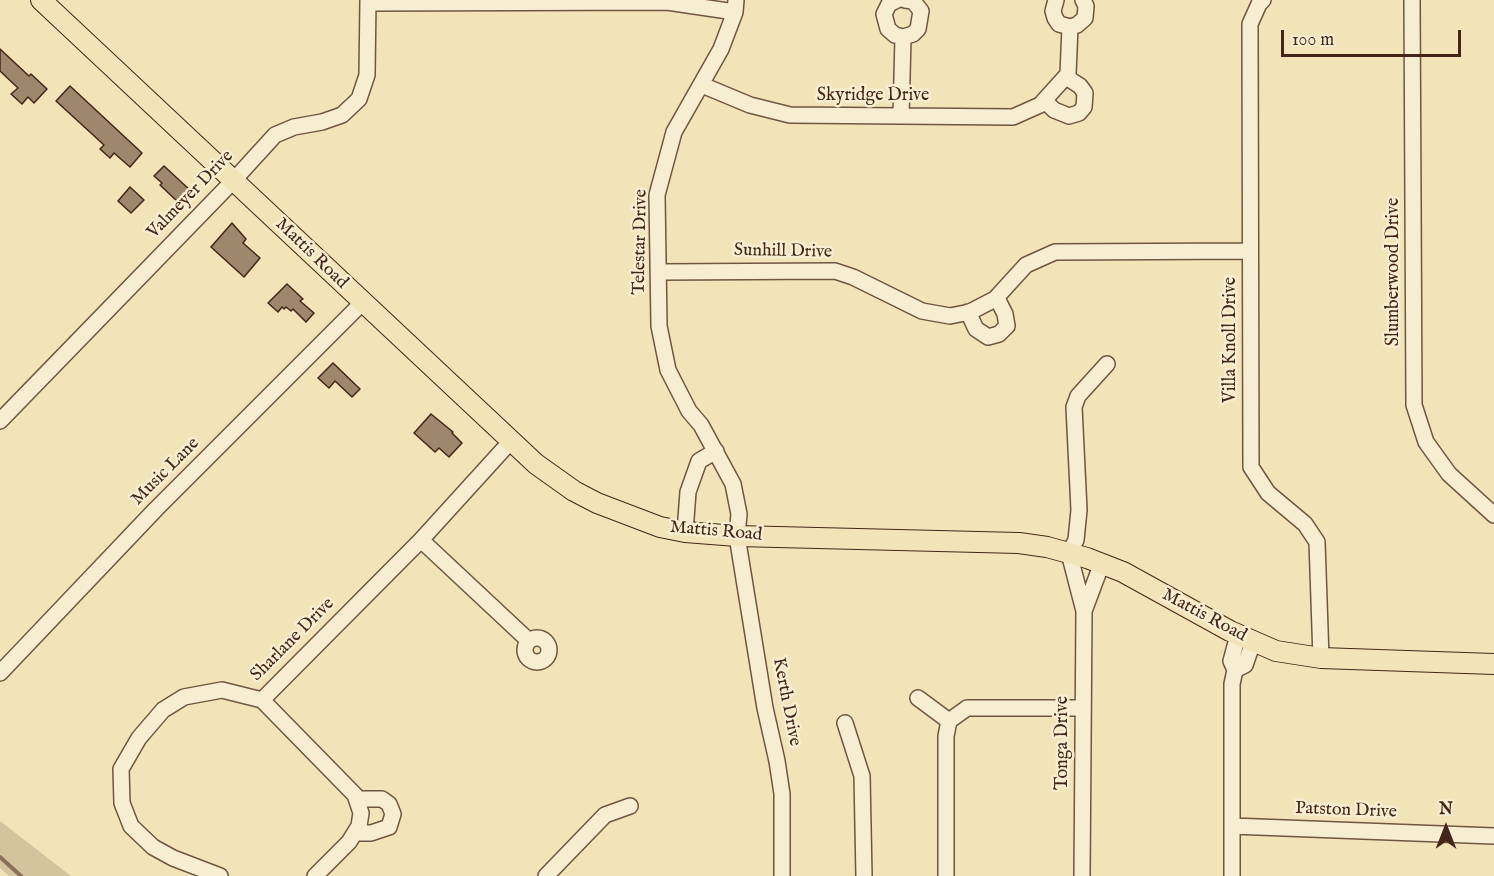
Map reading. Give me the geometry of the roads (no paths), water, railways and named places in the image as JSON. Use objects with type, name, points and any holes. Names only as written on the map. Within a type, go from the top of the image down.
[{"type":"main road","name":"Mattis Road","points":[[41,0],[511,441],[536,464],[574,492],[636,519],[685,532],[737,536],[1019,543],[1069,553],[1102,563],[1146,584],[1246,639],[1276,651],[1321,658],[1494,664]]},
{"type":"street","points":[[897,0],[889,4],[884,14],[888,29],[895,35],[903,36],[913,34],[918,29],[921,11],[913,1],[905,0]]},
{"type":"street","points":[[1056,0],[1053,10],[1055,18],[1059,24],[1070,27],[1077,25],[1085,18],[1086,6],[1083,0]]},
{"type":"street","name":"Villa Knoll Drive","points":[[1263,0],[1250,24],[1251,466],[1268,493],[1305,524],[1317,542],[1321,658]]},
{"type":"street","name":"Slumberwood Drive","points":[[1412,0],[1414,405],[1426,442],[1449,474],[1494,515]]},
{"type":"street","name":"Valmeyer Drive","points":[[0,421],[275,135],[294,127],[322,122],[342,115],[359,99],[367,75],[368,2]]},
{"type":"street","points":[[368,2],[667,2],[735,6]]},
{"type":"street","name":"Telestar Drive","points":[[735,6],[721,49],[674,132],[657,195],[660,272],[659,326],[668,370],[689,411],[716,451],[733,483],[739,514],[737,536]]},
{"type":"street","points":[[1045,101],[1054,110],[1069,116],[1079,113],[1084,107],[1085,93],[1080,86],[1066,77],[1070,27]]},
{"type":"street","points":[[901,116],[903,36]]},
{"type":"street","name":"Skyridge Drive","points":[[702,85],[750,105],[790,115],[1013,117],[1045,101],[1066,77]]},
{"type":"street","name":"Sunhill Drive","points":[[660,272],[835,271],[852,277],[922,312],[950,316],[968,312],[997,297],[1026,265],[1055,252],[1250,251]]},
{"type":"street","points":[[968,312],[976,329],[988,337],[999,334],[1007,326],[1005,314],[997,297]]},
{"type":"street","name":"Music Lane","points":[[0,673],[156,509],[362,303]]},
{"type":"street","points":[[1069,553],[1076,540],[1079,510],[1074,408],[1078,396],[1107,364]]},
{"type":"street","name":"Sharlane Drive","points":[[220,876],[173,858],[153,847],[131,826],[122,803],[121,769],[139,738],[163,710],[177,700],[217,690],[262,700],[421,540],[511,441]]},
{"type":"street","points":[[685,532],[688,492],[699,461],[716,451]]},
{"type":"street","name":"Kerth Drive","points":[[737,536],[765,708],[782,794],[782,876]]},
{"type":"street","points":[[421,540],[530,640]]},
{"type":"street","name":"Tonga Drive","points":[[1069,553],[1084,611],[1082,876]]},
{"type":"street","name":"Tonga Drive","points":[[1084,611],[1102,563]]},
{"type":"street","points":[[1232,876],[1232,684],[1235,670],[1245,666],[1246,639]]},
{"type":"street","points":[[918,698],[950,721]]},
{"type":"street","points":[[262,700],[357,799],[361,813],[359,826],[349,842],[315,876]]},
{"type":"street","points":[[946,876],[946,736],[950,721],[967,708],[1082,708]]},
{"type":"street","points":[[845,723],[862,776],[864,876]]},
{"type":"street","points":[[355,833],[371,833],[389,826],[393,814],[389,804],[382,799],[357,799]]},
{"type":"street","points":[[546,876],[605,815],[630,806]]},
{"type":"street","name":"Patston Drive","points":[[1232,826],[1494,836]]},
{"type":"waterway","points":[[0,857],[21,876]]}]
